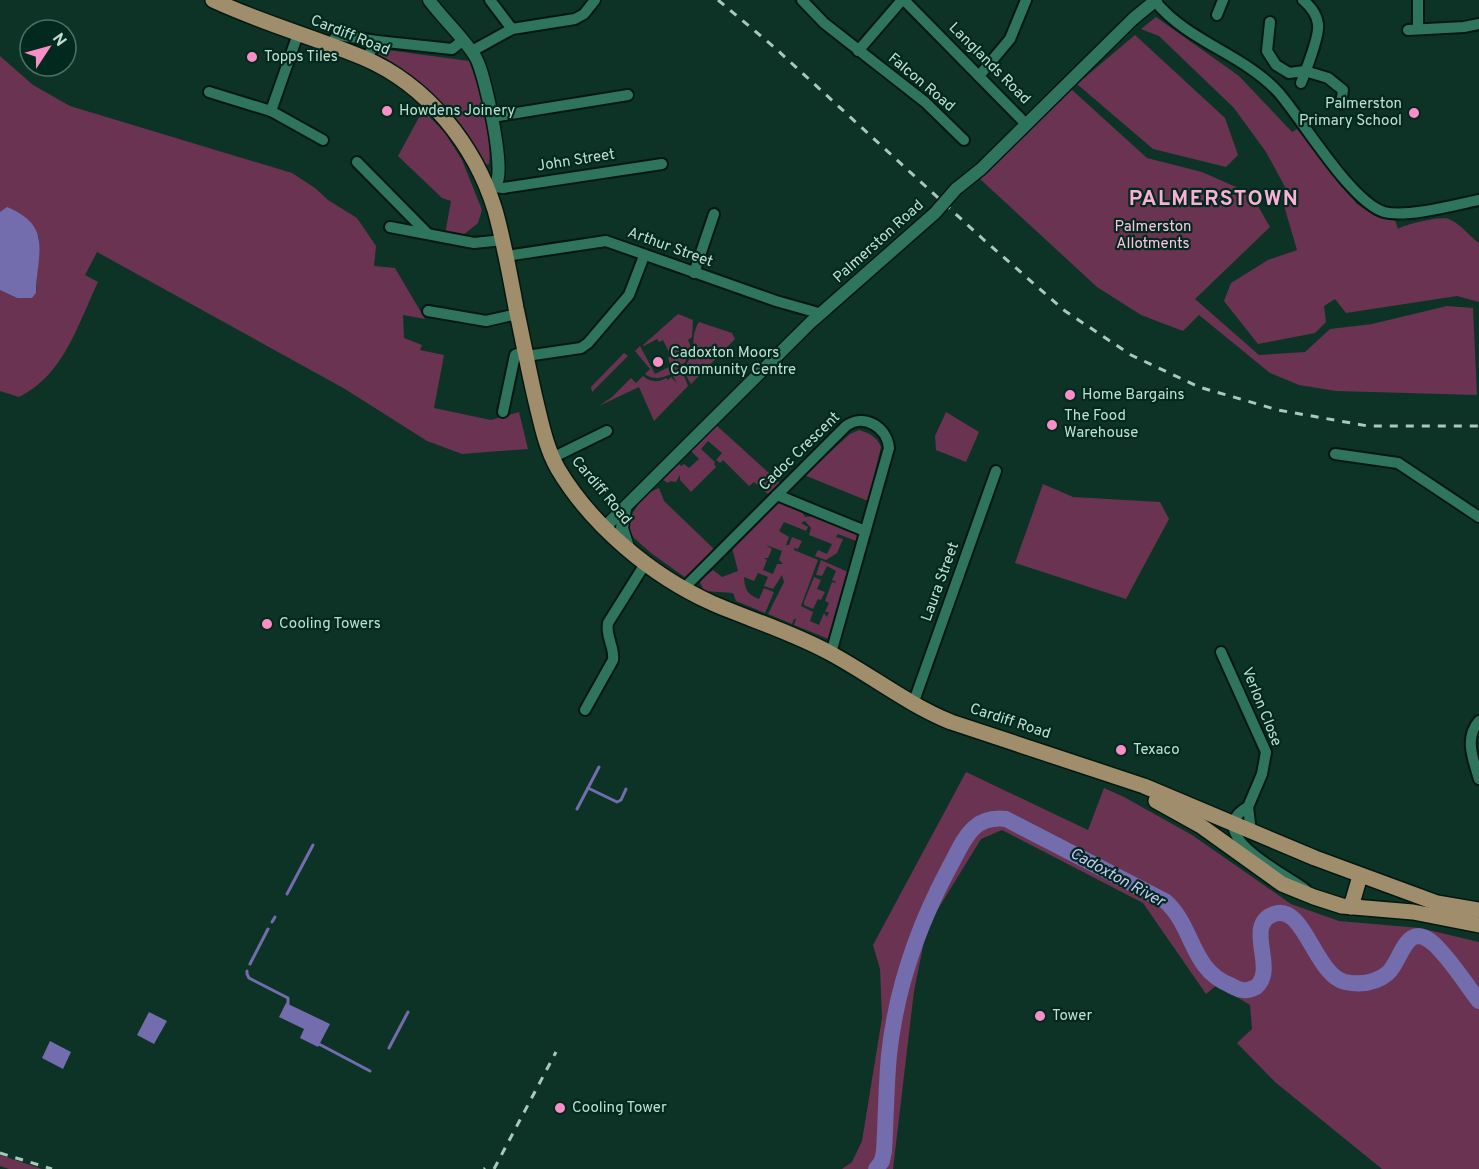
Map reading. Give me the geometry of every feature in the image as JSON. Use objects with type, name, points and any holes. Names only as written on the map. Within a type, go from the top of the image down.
[{"type":"main road","name":"Cardiff Road","points":[[213,0],[241,13],[366,59],[404,80],[443,116],[491,189],[525,353],[552,458],[579,497],[605,527],[645,564],[683,589],[831,653],[914,704],[951,722],[1144,786],[1360,876],[1446,906],[1479,909]]},
{"type":"main road","name":"Cardiff Road","points":[[1121,779],[1140,793],[1201,826],[1282,884],[1316,898],[1351,907],[1413,912],[1479,925]]},
{"type":"main road","points":[[1351,907],[1360,876]]},
{"type":"street","points":[[429,0],[472,51],[478,62],[492,117],[498,175],[491,189]]},
{"type":"street","points":[[490,0],[512,29]]},
{"type":"street","points":[[472,51],[512,29],[575,19],[584,14],[595,0]]},
{"type":"street","name":"Falcon Road","points":[[802,0],[824,23],[925,102],[964,140]]},
{"type":"street","points":[[858,51],[903,0]]},
{"type":"street","name":"Langlands Road","points":[[903,0],[1026,124]]},
{"type":"street","points":[[979,76],[1010,39],[1026,0]]},
{"type":"street","points":[[1155,0],[1167,14],[1194,35],[1248,66],[1276,91],[1299,116],[1355,192],[1368,204],[1385,212],[1406,213],[1479,201]]},
{"type":"street","name":"Palmerston Road","points":[[605,527],[818,315],[934,213],[956,189],[1155,0]]},
{"type":"street","points":[[1217,15],[1223,0]]},
{"type":"street","points":[[1301,83],[1312,55],[1319,25],[1311,7],[1304,0]]},
{"type":"street","points":[[1418,0],[1413,30],[1479,24]]},
{"type":"street","points":[[1270,22],[1267,51],[1276,65],[1289,73],[1305,71],[1328,78],[1343,90],[1341,104]]},
{"type":"street","points":[[271,111],[298,34]]},
{"type":"street","points":[[330,45],[337,35],[377,42],[452,49],[462,41]]},
{"type":"street","points":[[366,59],[377,42]]},
{"type":"street","points":[[209,93],[271,111],[323,140]]},
{"type":"street","points":[[492,117],[628,95]]},
{"type":"street","points":[[357,162],[428,234]]},
{"type":"street","name":"John Street","points":[[491,189],[663,164]]},
{"type":"street","points":[[694,273],[714,214]]},
{"type":"street","points":[[390,227],[474,243],[503,240]]},
{"type":"street","name":"Arthur Street","points":[[506,256],[606,241],[818,315]]},
{"type":"street","points":[[503,412],[515,355],[581,348],[588,343],[629,296],[644,256]]},
{"type":"street","points":[[428,311],[486,321],[517,314]]},
{"type":"street","name":"Cadoc Crescent","points":[[683,589],[846,426],[856,420],[869,421],[886,436],[889,448],[831,653]]},
{"type":"street","points":[[552,458],[607,430]]},
{"type":"street","points":[[1335,454],[1398,463],[1479,517]]},
{"type":"street","name":"Laura Street","points":[[914,704],[996,471]]},
{"type":"street","points":[[777,495],[865,531]]},
{"type":"street","points":[[625,508],[622,528],[630,551]]},
{"type":"street","points":[[585,710],[613,660],[614,652],[607,631],[609,623],[645,564]]},
{"type":"street","name":"Verlon Close","points":[[1221,652],[1266,752],[1262,774],[1248,807],[1251,832]]},
{"type":"street","points":[[1479,720],[1473,727],[1470,742],[1479,779]]},
{"type":"street","name":"Verlon Close","points":[[1233,824],[1239,812],[1248,807]]},
{"type":"street","points":[[1233,824],[1236,837],[1242,844],[1263,862],[1296,882],[1316,898]]},
{"type":"green space","points":[[1156,17],[1239,76],[1292,132],[1297,129],[1357,204],[1373,214],[1395,220],[1398,229],[1424,221],[1445,218],[1461,227],[1479,243],[1479,302],[1457,296],[1346,313],[1335,299],[1324,306],[1326,322],[1315,333],[1258,344],[1224,301],[1231,283],[1268,260],[1297,250],[1280,192],[1285,187],[1266,152],[1234,108],[1159,36],[1141,29]]},
{"type":"green space","points":[[1135,35],[1225,118],[1238,155],[1226,167],[1153,149],[1077,84]]},
{"type":"green space","points":[[380,49],[469,61],[484,112],[489,142],[489,164],[485,165],[463,130],[438,100],[410,75],[378,54]]},
{"type":"green space","points":[[0,56],[18,72],[18,78],[25,78],[70,106],[292,173],[357,218],[376,246],[374,266],[395,268],[425,319],[403,315],[404,338],[422,345],[420,350],[444,355],[434,408],[491,420],[519,412],[528,449],[462,454],[427,441],[345,389],[97,252],[85,275],[98,282],[68,347],[58,362],[48,376],[19,397],[0,391],[0,290],[17,298],[36,293],[39,237],[0,212]]},
{"type":"green space","name":"Palmerston Allotments","points":[[1071,89],[1147,158],[1202,172],[1245,191],[1258,206],[1270,227],[1195,299],[1259,355],[1305,352],[1330,329],[1372,324],[1447,306],[1473,308],[1477,395],[1336,391],[1299,385],[1270,373],[1199,315],[1183,331],[1141,315],[1097,287],[980,179]]},
{"type":"green space","points":[[423,110],[445,133],[462,160],[482,210],[478,223],[462,236],[445,234],[451,201],[442,198],[398,156]]},
{"type":"green space","points":[[678,314],[693,320],[692,337],[688,340],[689,355],[677,370],[669,375],[652,378],[645,374],[650,369],[635,351],[640,346],[655,374],[671,366],[668,358],[671,356],[663,340],[659,342],[657,339],[643,345]]},
{"type":"green space","points":[[699,322],[732,333],[735,339],[691,384],[686,375],[686,367],[696,351],[694,337]]},
{"type":"green space","points":[[624,353],[628,356],[592,392],[591,387]]},
{"type":"green space","points":[[683,373],[688,386],[654,421],[639,387],[599,406],[631,378],[636,383],[643,376],[654,381],[666,378],[668,380],[671,377],[677,383],[673,376]]},
{"type":"green space","points":[[946,412],[979,432],[966,462],[936,450],[935,436]]},
{"type":"green space","points":[[716,425],[780,483],[768,494],[754,482],[749,486],[723,460],[720,463],[716,460],[722,453],[708,441],[701,449],[715,462],[716,467],[691,492],[680,480],[680,475],[676,482],[668,483],[663,480],[679,464],[681,466],[684,464],[689,468],[699,459],[691,451]]},
{"type":"green space","points":[[859,430],[872,436],[881,447],[868,501],[804,475],[850,434]]},
{"type":"green space","points":[[1043,484],[1073,497],[1160,502],[1169,519],[1126,599],[1015,563]]},
{"type":"green space","points":[[659,488],[664,501],[716,551],[686,578],[651,553],[630,532],[629,519],[645,494]]},
{"type":"green space","points":[[779,502],[791,508],[798,505],[805,517],[813,516],[858,535],[856,541],[838,534],[836,537],[843,539],[837,553],[826,560],[815,556],[818,550],[827,554],[832,544],[809,535],[811,528],[805,521],[801,523],[808,527],[806,531],[784,522],[779,531],[789,537],[786,545],[789,545],[792,537],[802,541],[798,549],[794,548],[794,550],[818,560],[801,606],[813,612],[810,621],[819,625],[824,613],[827,617],[829,612],[825,612],[829,603],[825,601],[832,582],[836,582],[832,580],[836,571],[827,566],[822,576],[816,575],[821,560],[848,572],[831,640],[794,625],[796,619],[792,624],[768,614],[784,582],[782,575],[773,589],[764,586],[768,577],[758,573],[754,581],[744,577],[747,591],[759,599],[764,588],[774,592],[765,613],[736,601],[733,593],[704,591],[699,580],[713,570],[722,577],[738,571],[732,548],[767,508]],"holes":[[[766,545],[782,551],[779,560],[783,564],[777,564],[773,574],[763,570],[767,560],[764,558],[768,558],[772,549]]]},
{"type":"green space","points":[[814,577],[821,580],[817,589],[825,592],[813,609],[804,605],[804,602]]},
{"type":"green space","points":[[966,772],[1088,830],[1104,788],[1192,835],[1291,904],[1339,921],[1420,928],[1479,942],[1479,1169],[1382,1169],[1275,1082],[1237,1043],[1252,1029],[1250,1005],[1217,985],[1206,994],[1143,903],[1002,830],[981,839],[927,927],[914,991],[893,1169],[842,1169],[852,1162],[862,1141],[882,1018],[880,969],[873,945]]},
{"type":"green space","points":[[0,1155],[42,1169],[9,1169],[0,1166]]},
{"type":"shaded area","points":[[7,207],[30,222],[39,239],[36,293],[32,298],[17,298],[0,290],[0,212]]},
{"type":"shaded area","points":[[286,1003],[330,1024],[318,1047],[300,1038],[304,1029],[279,1017]]},
{"type":"shaded area","points":[[149,1012],[167,1021],[154,1044],[137,1035]]},
{"type":"shaded area","points":[[50,1041],[71,1052],[63,1069],[42,1058]]},
{"type":"waterway","points":[[577,809],[599,767]]},
{"type":"waterway","points":[[588,788],[617,802],[621,800],[626,789]]},
{"type":"waterway","name":"Cadoxton River","points":[[876,1169],[882,1161],[884,1151],[892,1030],[910,959],[928,912],[959,848],[970,832],[984,821],[1006,819],[1165,901],[1182,922],[1207,969],[1217,978],[1238,989],[1246,990],[1256,987],[1262,979],[1264,970],[1261,928],[1265,920],[1274,914],[1284,913],[1294,919],[1302,929],[1325,967],[1335,977],[1345,982],[1368,982],[1388,973],[1406,944],[1417,936],[1425,938],[1440,950],[1479,1001]]},
{"type":"waterway","points":[[287,894],[313,845]]},
{"type":"waterway","points":[[272,922],[275,917]]},
{"type":"waterway","points":[[250,964],[268,929]]},
{"type":"waterway","points":[[247,971],[249,978],[288,998],[288,1004]]},
{"type":"waterway","points":[[389,1048],[408,1012]]},
{"type":"waterway","points":[[317,1043],[370,1071]]},
{"type":"railway","points":[[718,0],[774,47],[984,240],[1065,311],[1131,355],[1199,387],[1278,410],[1368,426],[1479,426]]},
{"type":"railway","points":[[494,1169],[556,1052]]},
{"type":"railway","points":[[0,1153],[52,1169]]},
{"type":"place","name":"Topps Tiles","points":[[252,57]]},
{"type":"place","name":"Howdens Joinery","points":[[387,111]]},
{"type":"place","name":"Palmerston Primary School","points":[[1414,113]]},
{"type":"place","name":"Cadoxton Moors Community Centre","points":[[658,362]]},
{"type":"place","name":"Home Bargains","points":[[1070,395]]},
{"type":"place","name":"The Food Warehouse","points":[[1052,425]]},
{"type":"place","name":"Cooling Towers","points":[[267,624]]},
{"type":"place","name":"Texaco","points":[[1121,750]]},
{"type":"place","name":"Tower","points":[[1040,1016]]},
{"type":"place","name":"Cooling Tower","points":[[560,1108]]},
{"type":"district","name":"PALMERSTOWN","points":[[1214,199]]}]
